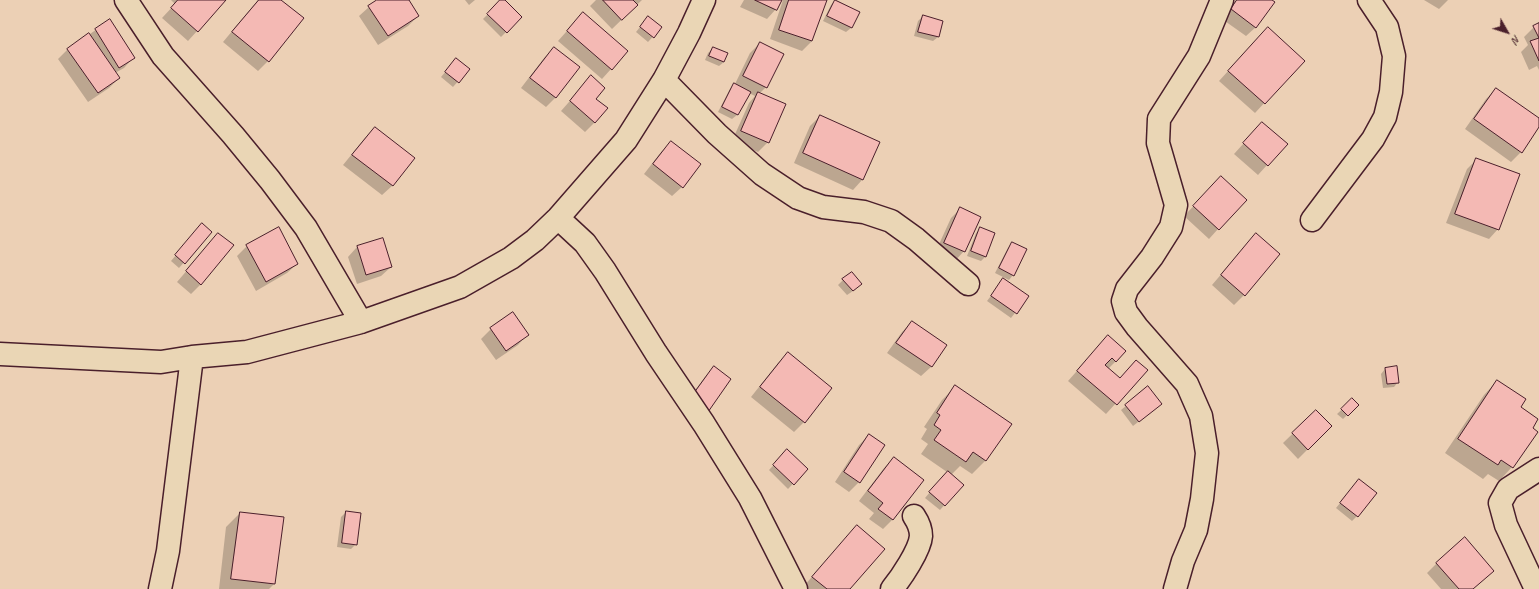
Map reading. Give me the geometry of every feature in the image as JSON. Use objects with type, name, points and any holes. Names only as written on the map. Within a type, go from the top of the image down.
[{"type":"street","points":[[126,0],[163,56],[233,134],[306,228],[361,322]]},
{"type":"street","points":[[0,354],[161,362],[192,357],[247,352],[361,322],[460,286],[511,258],[535,240],[558,218],[626,140],[664,80],[689,33],[704,0]]},
{"type":"street","points":[[1175,589],[1183,560],[1196,530],[1202,500],[1207,453],[1201,416],[1188,384],[1137,328],[1126,312],[1123,301],[1127,289],[1152,257],[1171,227],[1176,205],[1158,144],[1159,119],[1199,56],[1222,0]]},
{"type":"street","points":[[1312,220],[1373,139],[1384,117],[1391,92],[1394,56],[1387,27],[1369,0]]},
{"type":"street","points":[[664,80],[718,134],[762,174],[798,198],[823,207],[864,212],[891,221],[916,239],[968,284]]},
{"type":"street","points":[[558,218],[585,243],[605,271],[656,353],[704,424],[750,498],[796,589]]},
{"type":"street","points":[[160,589],[168,551],[192,357]]},
{"type":"street","points":[[1536,589],[1506,525],[1500,502],[1508,489],[1539,469]]},
{"type":"street","points":[[892,589],[913,558],[921,537],[919,525],[914,516]]},
{"type":"building","points":[[178,0],[226,0],[198,32],[171,8]]},
{"type":"building","points":[[259,0],[281,0],[304,18],[269,62],[232,32]]},
{"type":"building","points":[[377,0],[409,0],[419,16],[388,36],[368,6]]},
{"type":"building","points":[[500,0],[505,0],[522,17],[507,33],[487,14]]},
{"type":"building","points":[[603,0],[633,0],[638,5],[622,20]]},
{"type":"building","points":[[755,0],[782,0],[777,10]]},
{"type":"building","points":[[789,0],[827,0],[812,41],[779,30]]},
{"type":"building","points":[[835,0],[860,12],[852,28],[827,16]]},
{"type":"building","points":[[1237,0],[1272,0],[1275,2],[1256,28],[1231,9]]},
{"type":"building","points":[[583,12],[628,51],[612,70],[567,31]]},
{"type":"building","points":[[923,15],[943,21],[939,37],[918,32]]},
{"type":"building","points":[[648,16],[662,27],[654,38],[640,27]]},
{"type":"building","points":[[110,19],[135,58],[119,68],[95,29]]},
{"type":"building","points":[[1539,23],[1539,38],[1533,26]]},
{"type":"building","points":[[1268,27],[1305,61],[1265,104],[1228,71]]},
{"type":"building","points":[[89,33],[120,78],[98,93],[67,49]]},
{"type":"building","points":[[1539,38],[1539,61],[1530,41]]},
{"type":"building","points":[[760,42],[784,54],[767,88],[743,76]]},
{"type":"building","points":[[554,47],[580,67],[556,98],[530,78]]},
{"type":"building","points":[[713,47],[728,53],[724,62],[709,56]]},
{"type":"building","points":[[456,58],[470,69],[459,83],[445,72]]},
{"type":"building","points":[[591,75],[605,88],[596,99],[608,108],[595,123],[570,101]]},
{"type":"building","points":[[734,83],[751,92],[738,115],[722,107]]},
{"type":"building","points":[[1496,88],[1539,118],[1539,127],[1522,153],[1474,119]]},
{"type":"building","points":[[758,92],[786,104],[769,143],[741,131]]},
{"type":"building","points":[[820,115],[880,142],[863,180],[803,153]]},
{"type":"building","points":[[1262,122],[1288,144],[1268,166],[1243,143]]},
{"type":"building","points":[[375,127],[415,158],[393,186],[352,155]]},
{"type":"building","points":[[671,141],[701,164],[683,188],[653,164]]},
{"type":"building","points":[[1476,158],[1520,174],[1499,230],[1455,214]]},
{"type":"building","points":[[1221,176],[1247,200],[1219,230],[1193,206]]},
{"type":"building","points":[[960,207],[981,217],[965,252],[944,243]]},
{"type":"building","points":[[202,223],[212,232],[185,264],[175,255]]},
{"type":"building","points":[[279,227],[298,264],[266,282],[246,245]]},
{"type":"building","points":[[980,227],[995,233],[986,257],[971,251]]},
{"type":"building","points":[[218,233],[234,245],[201,285],[186,271]]},
{"type":"building","points":[[1256,233],[1280,254],[1245,296],[1221,275]]},
{"type":"building","points":[[383,238],[392,267],[366,275],[357,246]]},
{"type":"building","points":[[1012,242],[1027,249],[1014,276],[999,268]]},
{"type":"building","points":[[852,272],[862,284],[853,291],[842,279]]},
{"type":"building","points":[[1003,278],[1029,296],[1017,314],[991,296]]},
{"type":"building","points":[[513,312],[529,335],[506,351],[490,328]]},
{"type":"building","points":[[912,321],[947,345],[932,367],[896,343]]},
{"type":"building","points":[[1108,335],[1126,351],[1116,362],[1112,358],[1105,365],[1120,378],[1136,360],[1148,370],[1117,405],[1077,371]]},
{"type":"building","points":[[788,352],[832,388],[805,423],[760,387]]},
{"type":"building","points":[[714,366],[731,379],[708,412],[690,399]]},
{"type":"building","points":[[1397,366],[1399,383],[1387,384],[1385,368]]},
{"type":"building","points":[[1497,380],[1526,399],[1521,407],[1538,419],[1533,428],[1538,432],[1513,468],[1501,460],[1498,465],[1458,439]]},
{"type":"building","points":[[955,385],[1012,424],[986,461],[973,452],[966,462],[934,440],[941,430],[934,425],[940,415],[937,413]]},
{"type":"building","points":[[1148,386],[1162,404],[1139,422],[1125,405]]},
{"type":"building","points":[[1352,398],[1359,405],[1348,416],[1341,409]]},
{"type":"building","points":[[1316,410],[1332,426],[1308,450],[1292,433]]},
{"type":"building","points":[[869,434],[885,445],[860,483],[844,472]]},
{"type":"building","points":[[787,449],[808,469],[794,485],[773,465]]},
{"type":"building","points":[[894,457],[924,480],[893,520],[878,509],[883,503],[868,491]]},
{"type":"building","points":[[948,471],[964,485],[945,506],[929,492]]},
{"type":"building","points":[[1359,479],[1377,493],[1358,517],[1340,503]]},
{"type":"building","points":[[346,511],[361,513],[357,545],[342,543]]},
{"type":"building","points":[[240,512],[284,517],[275,584],[231,579]]},
{"type":"building","points":[[857,525],[885,549],[850,589],[827,589],[812,577]]},
{"type":"building","points":[[1465,537],[1494,571],[1473,589],[1459,589],[1436,563]]}]
